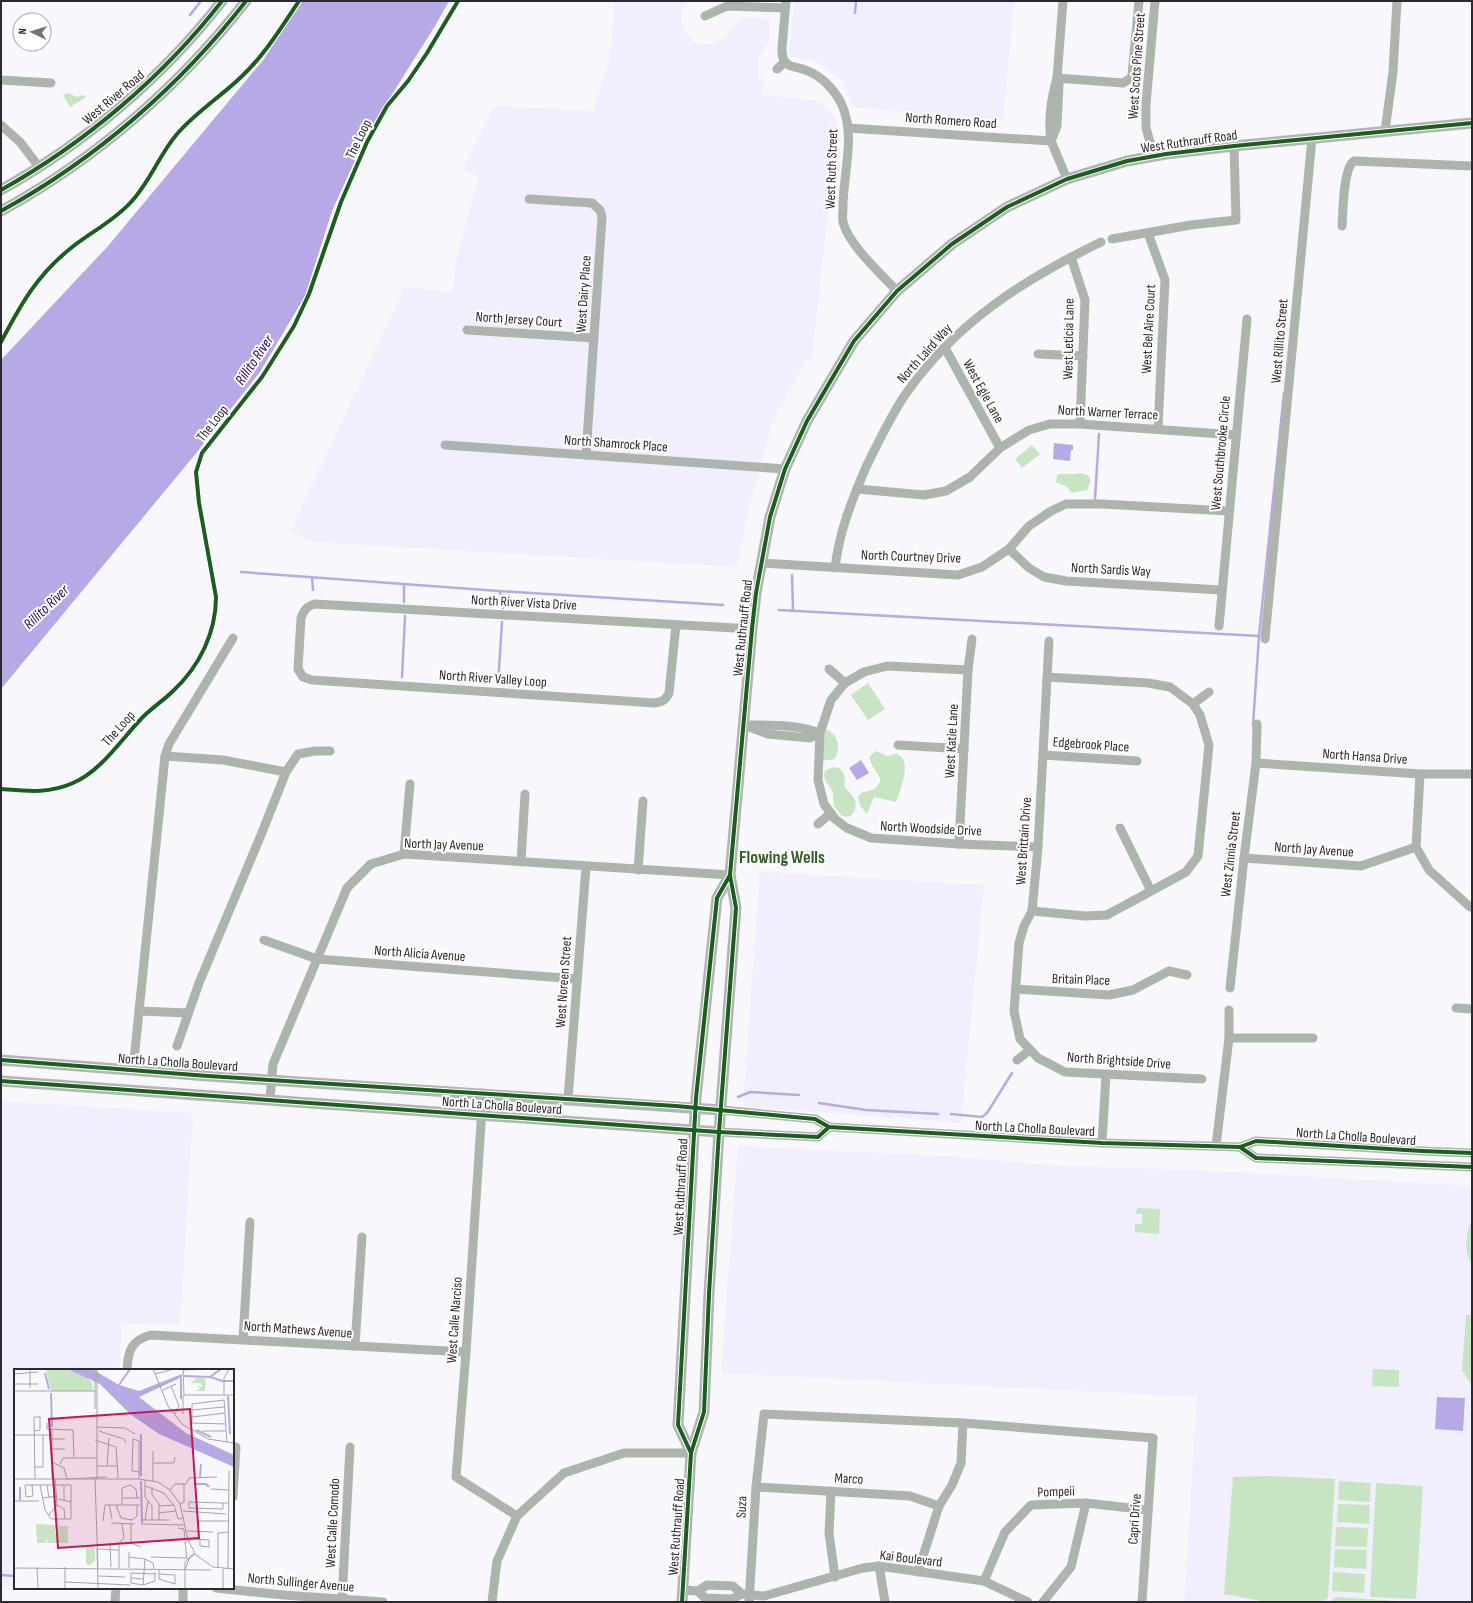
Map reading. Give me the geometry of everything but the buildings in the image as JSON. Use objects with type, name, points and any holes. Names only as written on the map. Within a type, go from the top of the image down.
[{"type":"main road","name":"West River Road","points":[[1,190],[39,167],[100,123],[156,74],[189,40],[222,1]]},
{"type":"main road","name":"West River Road","points":[[1,211],[64,172],[132,120],[163,93],[194,61],[246,1]]},
{"type":"main road","name":"West Ruthrauff Road","points":[[682,1602],[691,1453],[704,1412],[709,1294],[719,1132],[736,908],[730,875],[752,629],[761,563],[770,517],[785,469],[807,421],[854,341],[897,291],[952,244],[1007,207],[1067,179],[1126,161],[1154,156],[1234,146],[1472,123]]},
{"type":"main road","name":"West Ruthrauff Road","points":[[691,1453],[678,1425],[694,1130],[717,898],[730,875]]},
{"type":"main road","name":"North La Cholla Boulevard","points":[[1,1060],[721,1110]]},
{"type":"main road","name":"North La Cholla Boulevard","points":[[1,1081],[719,1132]]},
{"type":"street","points":[[1063,1],[1057,78],[1059,84],[1057,126],[1051,142],[1067,179]]},
{"type":"street","points":[[1057,78],[1123,83],[1131,78],[1138,1]]},
{"type":"street","name":"West Scots Pine Street","points":[[1154,156],[1146,128],[1146,104],[1155,1]]},
{"type":"street","points":[[1385,131],[1393,72],[1397,1]]},
{"type":"street","points":[[705,16],[727,6],[786,4],[782,48],[782,55],[785,62],[777,69]]},
{"type":"street","name":"West Ruth Street","points":[[785,62],[790,66],[806,70],[831,87],[841,104],[848,128],[848,147],[843,191],[844,222],[853,242],[897,291]]},
{"type":"street","points":[[1,80],[51,83]]},
{"type":"street","points":[[1,125],[20,142],[39,167]]},
{"type":"street","name":"North Romero Road","points":[[848,128],[1051,142]]},
{"type":"street","name":"West Rillito Street","points":[[1265,639],[1312,138]]},
{"type":"street","points":[[1112,239],[1191,225],[1236,220],[1234,146]]},
{"type":"street","points":[[1342,226],[1347,173],[1350,164],[1354,161],[1472,166]]},
{"type":"street","name":"West Dairy Place","points":[[529,199],[592,203],[600,210],[602,222],[586,455]]},
{"type":"street","name":"West Bel Aire Court","points":[[1148,233],[1166,280],[1158,429]]},
{"type":"street","name":"North Laird Way","points":[[835,568],[837,549],[845,521],[857,488],[876,446],[904,396],[932,360],[973,320],[1014,289],[1101,242]]},
{"type":"street","name":"West Leticia Lane","points":[[1071,257],[1085,300],[1080,424]]},
{"type":"street","name":"West Southbrooke Circle","points":[[1219,626],[1228,511],[1247,319]]},
{"type":"street","name":"North Jersey Court","points":[[467,330],[594,338]]},
{"type":"street","name":"West Egle Lane","points":[[944,348],[1000,448]]},
{"type":"street","points":[[1038,354],[1083,356]]},
{"type":"street","name":"North Warner Terrace","points":[[857,488],[924,495],[946,491],[970,477],[1000,448],[1029,430],[1050,424],[1080,424],[1236,435]]},
{"type":"street","name":"North Shamrock Place","points":[[445,445],[785,469]]},
{"type":"street","name":"North Courtney Drive","points":[[761,563],[958,575],[982,567],[1009,549],[1030,526],[1051,511],[1066,504],[1102,504],[1228,511]]},
{"type":"street","name":"North Sardis Way","points":[[1009,549],[1029,568],[1044,577],[1066,581],[1221,590]]},
{"type":"street","name":"North River Vista Drive","points":[[301,618],[304,605],[310,606],[321,604],[752,629]]},
{"type":"street","name":"North River Valley Loop","points":[[301,618],[298,669],[301,677],[312,680],[655,703],[665,702],[670,688],[676,625]]},
{"type":"street","points":[[133,1070],[165,756],[169,744],[233,638]]},
{"type":"street","name":"West Katie Lane","points":[[959,844],[968,670],[972,639]]},
{"type":"street","name":"West Brittain Drive","points":[[1020,1039],[1014,1012],[1019,943],[1024,926],[1032,911],[1038,847],[1049,641]]},
{"type":"street","points":[[829,669],[845,683],[864,672],[887,666],[968,670]]},
{"type":"street","points":[[1032,911],[1085,916],[1107,914],[1186,872],[1198,856],[1209,745],[1200,715],[1193,704],[1170,687],[1148,684],[1047,677]]},
{"type":"street","name":"North Woodside Drive","points":[[845,683],[831,700],[820,734],[818,780],[824,804],[835,819],[847,828],[871,838],[959,844],[1038,847]]},
{"type":"street","points":[[1193,704],[1209,692]]},
{"type":"street","name":"West Zinnia Street","points":[[1230,988],[1256,763],[1257,724]]},
{"type":"street","points":[[743,725],[768,734],[810,738],[820,734]]},
{"type":"street","points":[[898,745],[964,749]]},
{"type":"street","points":[[177,1046],[188,1013],[286,772],[298,754],[315,751],[330,751]]},
{"type":"street","name":"Edgebrook Place","points":[[1043,755],[1137,761]]},
{"type":"street","points":[[165,756],[223,760],[286,772]]},
{"type":"street","name":"North Hansa Drive","points":[[1256,763],[1420,774],[1472,774]]},
{"type":"street","points":[[1420,774],[1416,847],[1429,870],[1470,907],[1472,907]]},
{"type":"street","points":[[404,854],[410,784]]},
{"type":"street","points":[[521,862],[525,794]]},
{"type":"street","points":[[638,870],[643,801]]},
{"type":"street","points":[[818,824],[831,813]]},
{"type":"street","points":[[1120,828],[1151,891]]},
{"type":"street","name":"North Jay Avenue","points":[[1244,858],[1361,866],[1416,847]]},
{"type":"street","name":"North Jay Avenue","points":[[270,1099],[273,1064],[347,888],[371,864],[404,854],[586,867],[730,875]]},
{"type":"street","name":"West Noreen Street","points":[[568,1099],[586,867]]},
{"type":"street","name":"North Alicia Avenue","points":[[264,940],[317,959],[577,979]]},
{"type":"street","name":"Britain Place","points":[[1016,989],[1109,996],[1133,990],[1169,971],[1187,975]]},
{"type":"street","points":[[1456,1008],[1472,1009]]},
{"type":"street","points":[[1216,1146],[1229,1038],[1229,1010]]},
{"type":"street","points":[[139,1011],[188,1013]]},
{"type":"street","points":[[1229,1038],[1313,1038]]},
{"type":"street","name":"North Brightside Drive","points":[[1020,1039],[1038,1058],[1065,1072],[1202,1079]]},
{"type":"street","points":[[1017,1060],[1030,1050]]},
{"type":"street","points":[[1102,1143],[1106,1075]]},
{"type":"street","name":"West Calle Narciso","points":[[483,1093],[466,1352],[456,1477],[517,1516]]},
{"type":"street","name":"North La Cholla Boulevard","points":[[721,1110],[815,1119],[829,1127],[1102,1143],[1240,1147],[1256,1141],[1422,1151],[1472,1152]]},
{"type":"street","name":"North La Cholla Boulevard","points":[[719,1132],[818,1137],[829,1127]]},
{"type":"street","name":"North La Cholla Boulevard","points":[[1240,1147],[1256,1158],[1472,1167]]},
{"type":"street","points":[[243,1339],[250,1222]]},
{"type":"street","points":[[355,1346],[362,1238]]},
{"type":"street","name":"North Mathews Avenue","points":[[127,1369],[132,1346],[141,1338],[151,1334],[466,1352]]},
{"type":"street","name":"Suza","points":[[747,1597],[756,1487],[764,1414],[963,1423]]},
{"type":"street","points":[[918,1572],[939,1506],[952,1485],[961,1463],[963,1423]]},
{"type":"street","name":"Capri Drive","points":[[963,1423],[1154,1438],[1142,1602]]},
{"type":"street","points":[[234,1480],[236,1446]]},
{"type":"street","name":"West Calle Comodo","points":[[342,1600],[350,1447]]},
{"type":"street","points":[[492,1602],[497,1561],[517,1516],[564,1473],[624,1453],[691,1453]]},
{"type":"street","name":"Marco","points":[[756,1487],[910,1496],[939,1506]]},
{"type":"street","points":[[831,1491],[830,1533],[835,1577]]},
{"type":"street","points":[[1043,1602],[1071,1567],[1086,1504]]},
{"type":"street","name":"Pompeii","points":[[984,1582],[1005,1532],[1031,1505],[1086,1504],[1148,1510]]},
{"type":"street","points":[[879,1566],[885,1602]]},
{"type":"street","name":"Kai Boulevard","points":[[698,1591],[705,1598],[732,1599],[764,1596],[863,1568],[879,1566],[984,1582],[1028,1602]]},
{"type":"street","name":"Kai Boulevard","points":[[682,1590],[698,1591],[707,1585],[733,1586],[747,1597]]},
{"type":"street","points":[[115,1602],[116,1589]]},
{"type":"street","points":[[183,1602],[184,1589]]},
{"type":"street","name":"North Sullinger Avenue","points":[[227,1589],[342,1600],[383,1602]]},
{"type":"shaded area","points":[[615,1],[687,1],[681,17],[682,26],[686,34],[691,37],[691,42],[695,43],[714,44],[726,36],[741,18],[770,19],[769,40],[759,57],[758,79],[764,79],[762,95],[820,101],[838,121],[812,359],[806,359],[770,429],[747,516],[737,567],[314,542],[290,531],[405,287],[453,292],[457,255],[479,177],[463,169],[493,109],[499,106],[593,111],[610,58]]},
{"type":"shaded area","points":[[794,1],[1014,1],[1003,121],[853,107],[841,79],[817,62],[789,56]]},
{"type":"shaded area","points":[[779,871],[780,873],[984,885],[961,1123],[743,1106],[760,872],[774,873]]},
{"type":"shaded area","points":[[1,1101],[193,1113],[180,1325],[122,1324],[119,1369],[14,1369],[14,1586],[1,1585]]},
{"type":"shaded area","points":[[738,1146],[946,1156],[1048,1165],[1213,1171],[1472,1186],[1472,1602],[1184,1602],[1197,1397],[721,1373]]},
{"type":"green space","points":[[68,93],[77,97],[83,95],[86,97],[70,107],[63,95]]},
{"type":"green space","points":[[1032,445],[1040,454],[1022,468],[1015,459]]},
{"type":"green space","points":[[1080,473],[1087,475],[1090,478],[1090,483],[1087,490],[1072,493],[1067,487],[1056,482],[1057,475]]},
{"type":"green space","points":[[868,683],[885,709],[868,720],[851,695]]},
{"type":"green space","points":[[825,729],[836,738],[838,751],[834,759],[822,761]]},
{"type":"green space","points":[[876,751],[887,756],[898,754],[903,759],[905,764],[904,777],[896,802],[874,797],[867,814],[860,805],[858,797],[861,793],[875,789],[880,782],[879,775],[871,764],[870,760],[870,756]]},
{"type":"green space","points":[[834,767],[843,772],[845,777],[845,788],[854,798],[856,805],[854,812],[846,817],[842,816],[834,806],[833,792],[825,780],[825,771]]},
{"type":"green space","points":[[1137,1208],[1160,1209],[1159,1234],[1135,1232],[1135,1224],[1142,1224],[1142,1214],[1136,1214]]},
{"type":"green space","points":[[1472,1219],[1472,1265],[1467,1253],[1466,1242]]},
{"type":"green space","points":[[1466,1315],[1472,1315],[1472,1386],[1462,1370]]},
{"type":"green space","points":[[1373,1369],[1399,1370],[1399,1387],[1372,1386]]},
{"type":"green space","points":[[1268,1476],[1335,1479],[1328,1598],[1321,1602],[1266,1602],[1224,1594],[1233,1477]]},
{"type":"green space","points":[[1339,1481],[1371,1483],[1370,1502],[1338,1500]]},
{"type":"green space","points":[[1376,1483],[1423,1486],[1416,1599],[1370,1597]]},
{"type":"green space","points":[[1338,1504],[1370,1505],[1369,1524],[1337,1522]]},
{"type":"green space","points":[[1336,1527],[1368,1528],[1367,1547],[1335,1546]]},
{"type":"green space","points":[[1335,1549],[1367,1550],[1366,1569],[1334,1567]]},
{"type":"green space","points":[[1333,1572],[1365,1574],[1364,1593],[1332,1591]]},
{"type":"green space","points":[[1336,1597],[1412,1602],[1330,1602]]},
{"type":"water","name":"Rillito River","points":[[301,1],[449,1],[435,26],[367,134],[332,211],[305,296],[260,372],[193,457],[1,689],[1,360],[108,246],[264,59]]},
{"type":"water","points":[[1054,443],[1073,445],[1070,461],[1053,459]]},
{"type":"water","points":[[861,760],[869,773],[857,780],[849,768]]},
{"type":"water","points":[[1437,1397],[1465,1398],[1463,1431],[1435,1429]]},
{"type":"waterway","points":[[190,15],[201,1]]},
{"type":"waterway","points":[[855,13],[856,1]]},
{"type":"waterway","points":[[1253,725],[1259,636],[1284,393]]},
{"type":"waterway","points":[[1095,499],[1099,434]]},
{"type":"waterway","points":[[241,572],[499,591],[723,605]]},
{"type":"waterway","points":[[791,611],[793,609],[792,575]]},
{"type":"waterway","points":[[312,577],[313,590]]},
{"type":"waterway","points":[[404,584],[404,602]]},
{"type":"waterway","points":[[499,591],[503,598],[503,608]]},
{"type":"waterway","points":[[779,610],[1259,636]]},
{"type":"waterway","points":[[402,677],[405,616]]},
{"type":"waterway","points":[[498,684],[502,622]]},
{"type":"waterway","points":[[951,1114],[982,1117],[987,1113],[1012,1073]]},
{"type":"waterway","points":[[738,1097],[750,1092],[799,1095]]},
{"type":"waterway","points":[[819,1103],[866,1110],[938,1114]]},
{"type":"waterway","points":[[1,1575],[14,1576]]},
{"type":"cycle path","points":[[1,190],[32,172],[63,151],[121,106],[174,56],[222,1]]},
{"type":"cycle path","points":[[1,211],[36,191],[70,168],[103,144],[134,118],[165,91],[193,62],[246,1]]},
{"type":"cycle path","points":[[1,342],[23,303],[39,280],[59,258],[79,242],[110,221],[131,202],[144,186],[177,134],[184,126],[249,69],[272,41],[299,1]]},
{"type":"cycle path","name":"The Loop","points":[[1,789],[29,791],[55,789],[83,778],[110,755],[145,715],[182,682],[198,660],[213,624],[216,597],[199,503],[196,472],[202,453],[262,377],[294,326],[309,294],[341,202],[367,142],[387,106],[408,81],[427,53],[458,1]]},
{"type":"cycle path","points":[[682,1602],[691,1453],[704,1412],[709,1294],[719,1132],[736,908],[730,875],[752,629],[756,593],[770,517],[785,469],[807,421],[854,341],[897,291],[952,244],[1007,207],[1067,179],[1127,161],[1166,154],[1472,123]]},
{"type":"cycle path","points":[[691,1453],[678,1425],[696,1098],[717,898],[730,875]]},
{"type":"cycle path","points":[[1,1060],[208,1076],[676,1106],[815,1119],[829,1127],[1102,1143],[1240,1147],[1256,1141],[1472,1153]]},
{"type":"cycle path","points":[[1,1081],[719,1132],[818,1137],[829,1127]]},
{"type":"cycle path","points":[[1240,1147],[1256,1158],[1472,1167]]},
{"type":"district","name":"Flowing Wells","points":[[782,857]]}]
